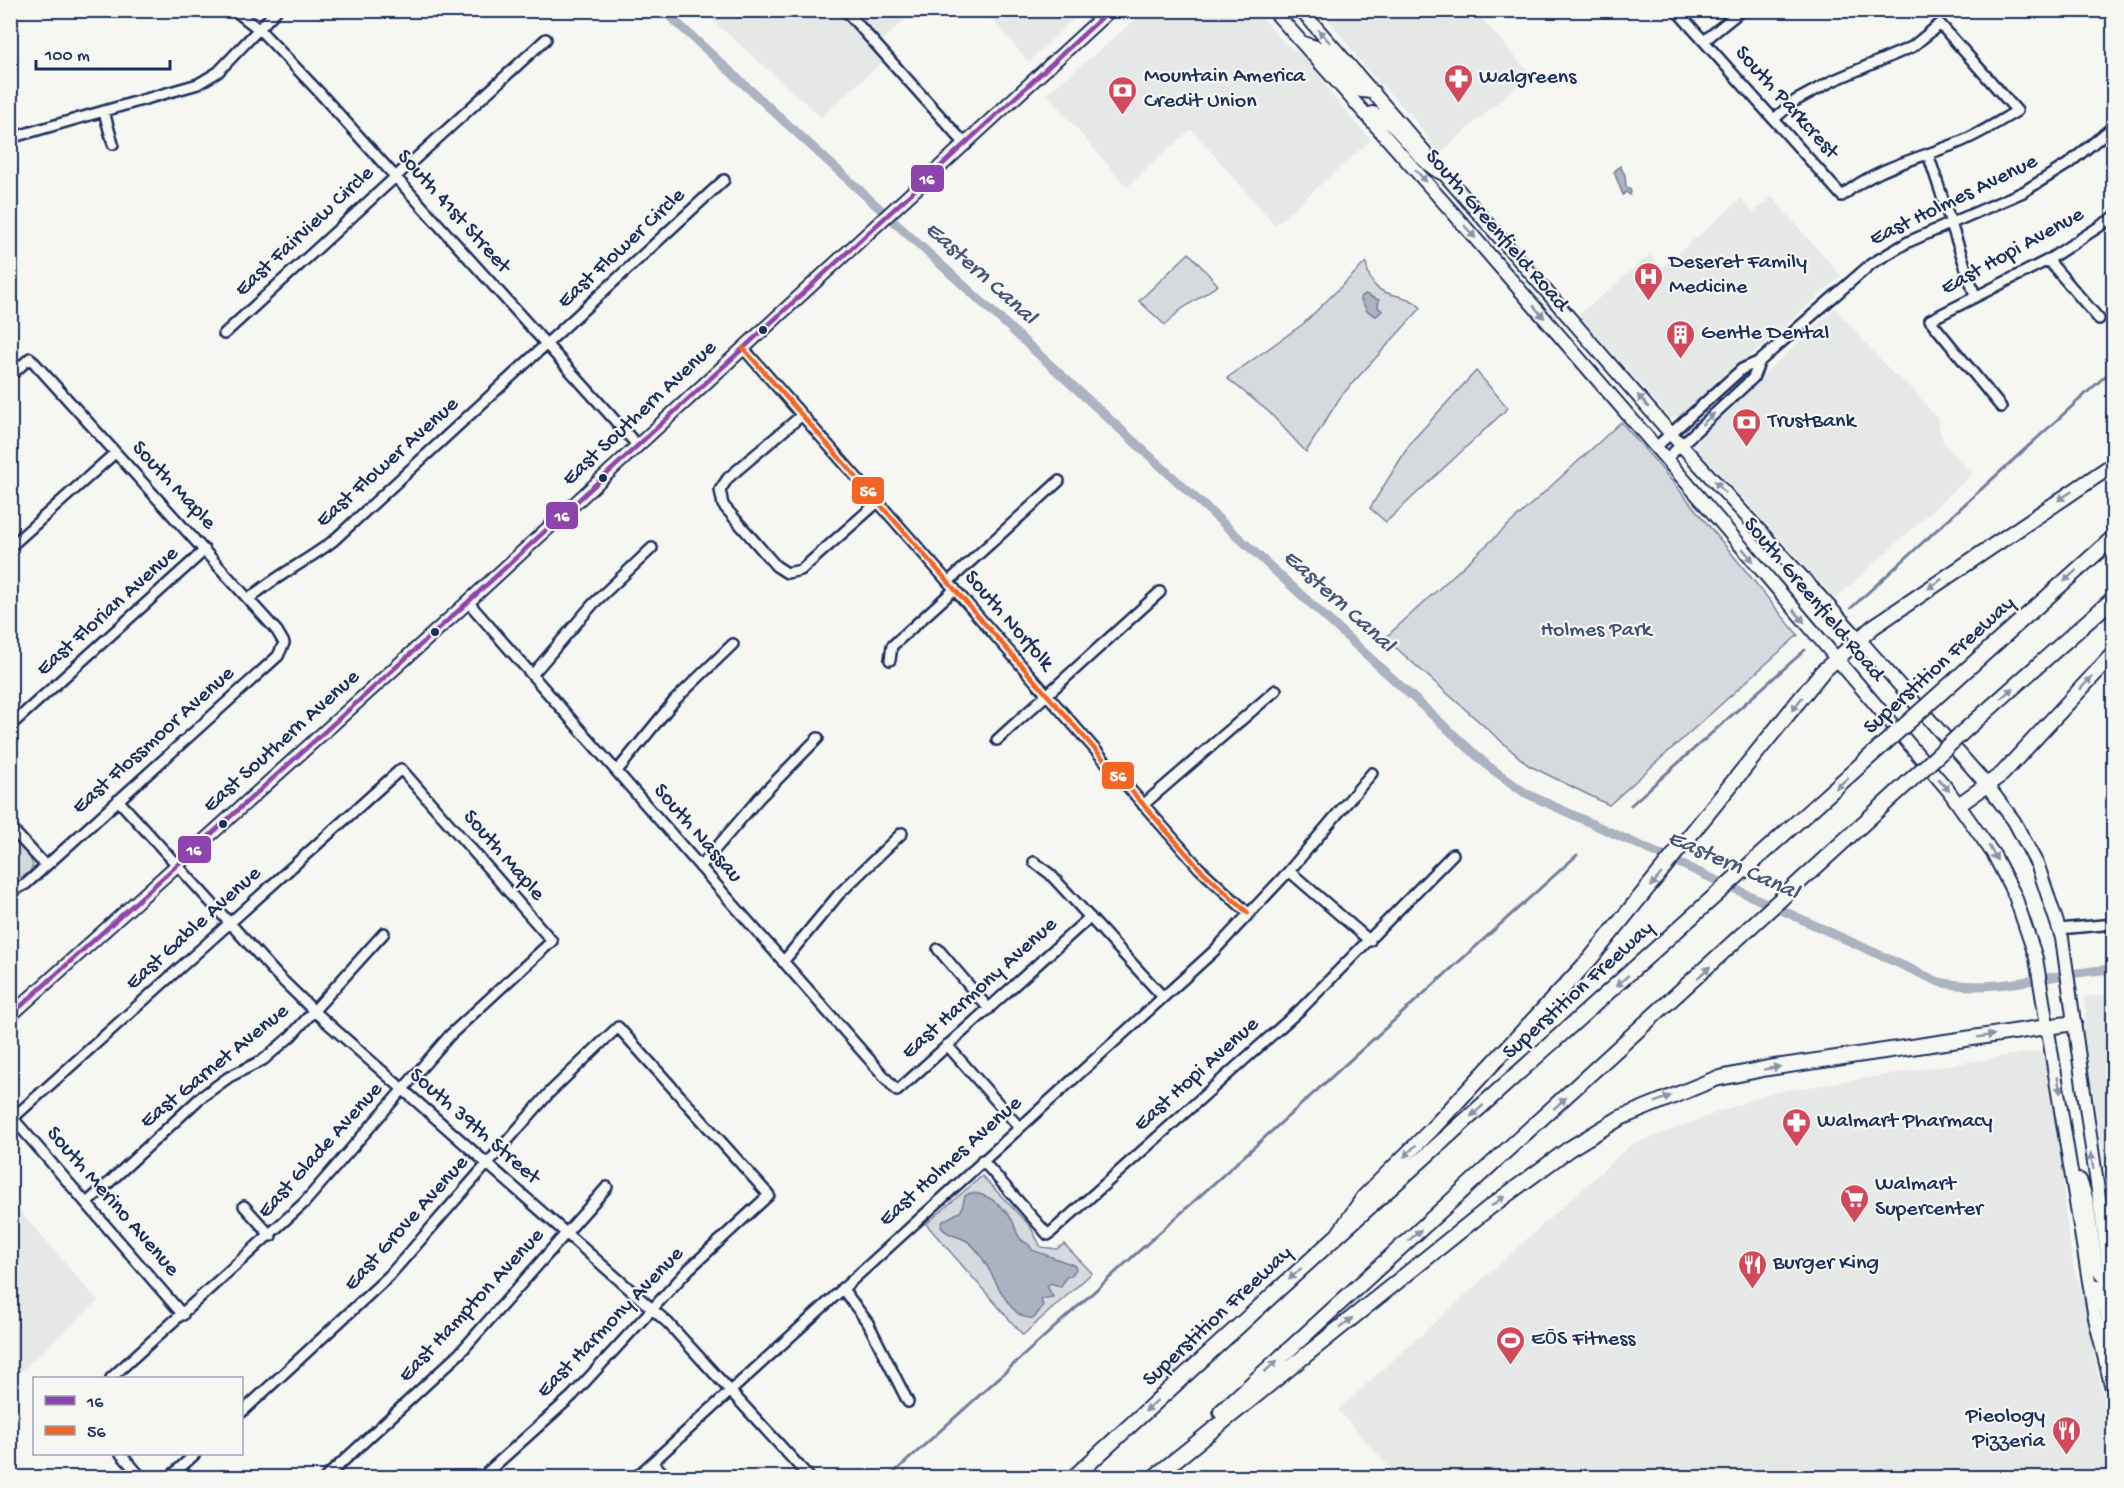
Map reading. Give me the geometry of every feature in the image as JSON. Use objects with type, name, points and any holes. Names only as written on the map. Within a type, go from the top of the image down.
[{"type":"highway","points":[[1338,1235],[1364,1197],[1501,1056],[1641,898],[1822,672],[1859,639],[1988,547],[2114,464]]},
{"type":"highway","name":"Superstition Freeway","points":[[1073,1478],[1338,1235],[2114,537]]},
{"type":"highway","points":[[1151,1477],[1756,925],[1793,888],[1963,732],[2114,598]]},
{"type":"highway","points":[[1960,804],[2002,774],[2114,653]]},
{"type":"highway","points":[[1151,1477],[1490,1207],[1577,1144],[1620,1118],[1715,1079],[1768,1068],[2074,1023]]},
{"type":"main road","name":"East Southern Avenue","points":[[10,1016],[468,602],[1110,10]]},
{"type":"main road","name":"South Greenfield Road","points":[[1273,10],[1656,447],[1960,804],[1982,835],[2005,874],[2019,905],[2036,957],[2100,1343],[2114,1397]]},
{"type":"main road","name":"South Greenfield Road","points":[[1301,10],[1450,178],[1671,434],[1859,639],[1987,785],[2014,821],[2038,866],[2060,929],[2114,1303]]},
{"type":"main road","points":[[1302,43],[1319,48],[1361,91],[1374,92]]},
{"type":"main road","points":[[1366,115],[1373,113],[1383,118],[1426,165],[1450,178]]},
{"type":"main road","points":[[2071,1159],[2087,1201],[2097,1269],[2111,1281]]},
{"type":"main road","points":[[2090,1285],[2098,1287],[2103,1295],[2114,1351]]},
{"type":"street","name":"South 41st Street","points":[[234,10],[261,31],[638,446]]},
{"type":"street","points":[[10,138],[198,84],[219,72],[261,31],[277,10]]},
{"type":"street","points":[[845,10],[966,145]]},
{"type":"street","name":"South Parkcrest","points":[[1676,10],[1842,196],[1871,175],[1928,154]]},
{"type":"street","points":[[1704,41],[1742,10]]},
{"type":"street","points":[[1774,120],[1795,101],[1832,81],[1912,47],[1940,24],[2017,111],[1981,133],[1928,154],[1975,296]]},
{"type":"street","name":"East Fairview Circle","points":[[224,334],[546,39]]},
{"type":"street","points":[[104,112],[112,144]]},
{"type":"street","name":"East Holmes Avenue","points":[[1656,447],[1742,369],[1760,361],[1871,264],[1908,242],[1995,206],[2038,184],[2081,154],[2114,126]]},
{"type":"street","name":"East Flower Circle","points":[[546,346],[724,180]]},
{"type":"street","name":"East Hopi Avenue","points":[[2001,407],[1930,320],[2048,260],[2114,217]]},
{"type":"street","points":[[2048,260],[2099,319]]},
{"type":"street","name":"East Flower Avenue","points":[[249,598],[276,576],[309,559],[333,541],[546,346]]},
{"type":"street","name":"South Norfolk","points":[[743,348],[1143,806],[1199,868],[1248,913]]},
{"type":"street","name":"South Maple","points":[[10,376],[30,358],[249,598],[278,631],[284,643]]},
{"type":"street","name":"East Holmes Avenue","points":[[1666,459],[1753,378],[1760,361]]},
{"type":"street","points":[[802,415],[728,478],[720,490],[723,505],[776,566],[787,573],[801,570],[878,502]]},
{"type":"street","points":[[10,548],[115,453]]},
{"type":"street","points":[[890,660],[892,646],[1059,481]]},
{"type":"street","points":[[532,675],[593,604],[652,548]]},
{"type":"street","name":"East Florian Avenue","points":[[10,726],[205,550]]},
{"type":"street","points":[[997,740],[1161,591]]},
{"type":"street","name":"South Nassau","points":[[468,602],[897,1091]]},
{"type":"street","name":"East Flossmoor Avenue","points":[[10,892],[26,884],[278,656],[284,643]]},
{"type":"street","points":[[616,771],[675,700],[733,644]]},
{"type":"street","points":[[1143,806],[1276,690]]},
{"type":"street","points":[[700,867],[759,798],[818,738]]},
{"type":"street","name":"South Maple","points":[[400,769],[552,941]]},
{"type":"street","name":"East Gable Avenue","points":[[12,1116],[230,924],[400,769]]},
{"type":"street","name":"East Holmes Avenue","points":[[635,1478],[982,1160],[1215,951],[1289,871],[1372,774]]},
{"type":"street","name":"South 39th Street","points":[[118,800],[230,924],[314,1011],[654,1309],[810,1478]]},
{"type":"street","points":[[10,827],[46,866]]},
{"type":"street","points":[[783,962],[839,894],[902,833]]},
{"type":"street","name":"East Hopi Avenue","points":[[982,1160],[1048,1235],[1301,1009],[1454,855]]},
{"type":"street","points":[[1034,862],[1050,874],[1163,997]]},
{"type":"street","points":[[1289,871],[1370,941]]},
{"type":"street","name":"East Harmony Avenue","points":[[897,1091],[1090,917]]},
{"type":"street","points":[[2060,929],[2114,924]]},
{"type":"street","name":"East Garnet Avenue","points":[[88,1202],[200,1098],[229,1077],[263,1060],[314,1011],[384,933]]},
{"type":"street","name":"East Glade Avenue","points":[[112,1377],[271,1236],[304,1203],[466,1017],[552,941]]},
{"type":"street","points":[[938,949],[989,1009]]},
{"type":"street","name":"East Grove Avenue","points":[[243,1411],[370,1296],[550,1092],[618,1027],[769,1195]]},
{"type":"street","points":[[946,1045],[1019,1127]]},
{"type":"street","name":"South Merino Avenue","points":[[12,1116],[183,1315]]},
{"type":"street","name":"East Hampton Avenue","points":[[326,1478],[459,1354],[607,1187]]},
{"type":"street","name":"East Harmony Avenue","points":[[481,1478],[572,1396],[702,1256],[769,1195]]},
{"type":"street","points":[[244,1206],[271,1236]]},
{"type":"street","points":[[842,1288],[868,1323],[908,1402]]},
{"type":"street","points":[[122,1455],[142,1478]]},
{"type":"street","points":[[169,1478],[194,1455]]},
{"type":"street","points":[[653,1462],[667,1478]]},
{"type":"shaded area","points":[[702,11],[915,11],[883,40],[882,62],[821,117]]},
{"type":"shaded area","points":[[985,11],[1081,11],[1029,62]]},
{"type":"shaded area","points":[[1146,11],[1256,11],[1283,41],[1303,56],[1320,76],[1331,94],[1371,140],[1275,225],[1191,129],[1127,187],[1047,94]]},
{"type":"shaded area","points":[[1322,11],[1475,11],[1530,74],[1439,154],[1411,115],[1368,71]]},
{"type":"shaded area","points":[[1620,166],[1625,175],[1626,186],[1631,191],[1630,195],[1626,192],[1623,195],[1614,172]]},
{"type":"shaded area","points":[[1772,197],[1841,276],[1682,416],[1670,418],[1579,315],[1650,255],[1661,268],[1741,199],[1753,213]]},
{"type":"shaded area","points":[[1365,294],[1379,300],[1378,307],[1382,311],[1376,316],[1367,311],[1360,298]]},
{"type":"shaded area","points":[[1835,308],[1894,375],[1911,387],[1937,418],[1943,442],[1972,474],[1835,599],[1698,450],[1696,444],[1700,434]]},
{"type":"shaded area","points":[[2114,994],[2113,1213],[2083,1035],[2086,1010],[2084,997]]},
{"type":"shaded area","points":[[2039,1051],[2046,1060],[2055,1107],[2063,1167],[2064,1205],[2074,1269],[2084,1298],[2099,1379],[2113,1427],[2113,1477],[1398,1477],[1338,1410],[1631,1145],[1770,1093]]},
{"type":"shaded area","points":[[970,1193],[982,1195],[1004,1209],[1012,1220],[1018,1235],[1032,1250],[1074,1265],[1076,1269],[1071,1276],[1066,1277],[1061,1287],[1051,1283],[1047,1286],[1053,1297],[1041,1299],[1043,1306],[1034,1318],[1025,1317],[1011,1306],[973,1247],[941,1227],[943,1221],[961,1211],[965,1196]]},
{"type":"shaded area","points":[[11,1201],[98,1301],[10,1380]]},
{"type":"green space","points":[[1189,253],[1218,285],[1179,311],[1165,325],[1139,301]]},
{"type":"green space","points":[[1366,262],[1369,276],[1381,291],[1405,298],[1421,308],[1341,396],[1306,452],[1269,412],[1227,378],[1303,324]]},
{"type":"green space","points":[[1476,371],[1508,408],[1386,522],[1370,508],[1411,442]]},
{"type":"green space","name":"Holmes Park","points":[[1621,422],[1689,501],[1798,635],[1609,805],[1528,765],[1385,638]]},
{"type":"green space","points":[[10,836],[29,856],[33,865],[27,874],[18,878],[11,878]]},
{"type":"green space","points":[[982,1176],[1030,1226],[1041,1247],[1057,1249],[1064,1244],[1092,1273],[1023,1335],[926,1224]]},
{"type":"waterway","name":"Eastern Canal","points":[[663,10],[1488,766],[1525,793],[1939,982],[1983,986],[2114,969]]},
{"type":"waterway","points":[[1851,608],[2114,368]]},
{"type":"waterway","points":[[1631,805],[1805,650]]},
{"type":"waterway","points":[[888,1478],[1577,855]]},
{"type":"transit line","name":"16","points":[[10,1016],[468,602],[1110,10]]},
{"type":"transit line","name":"56","points":[[743,348],[1199,868],[1248,913]]},
{"type":"place","name":"Walgreens","points":[[1458,104]]},
{"type":"place","name":"Mountain America Credit Union","points":[[1123,116]]},
{"type":"place","name":"Deseret Family Medicine","points":[[1648,302]]},
{"type":"place","name":"Gentle Dental","points":[[1680,360]]},
{"type":"place","name":"TrustBank","points":[[1747,448]]},
{"type":"place","name":"Walmart Pharmacy","points":[[1796,1148]]},
{"type":"place","name":"Walmart Supercenter","points":[[1854,1224]]},
{"type":"place","name":"Burger King","points":[[1752,1290]]},
{"type":"place","name":"EōS Fitness","points":[[1510,1366]]},
{"type":"place","name":"Pieology Pizzeria","points":[[2066,1456]]}]
